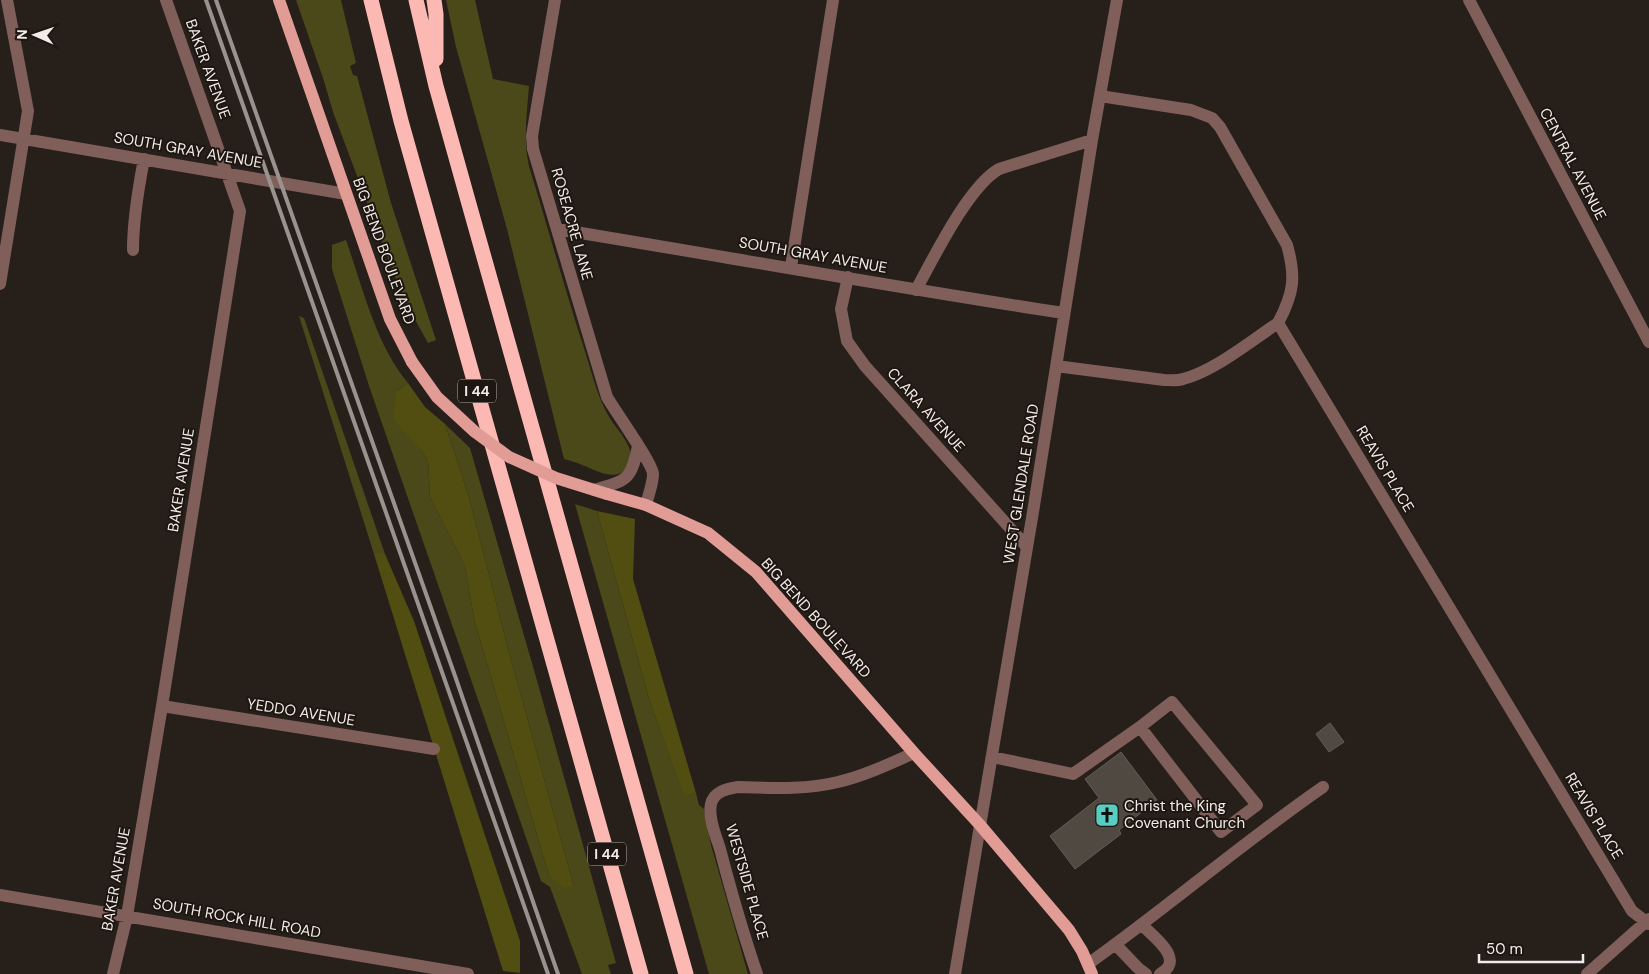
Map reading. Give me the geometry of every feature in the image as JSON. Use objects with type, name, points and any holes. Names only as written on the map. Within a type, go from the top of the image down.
[{"type":"highway","points":[[361,0],[382,49]]},
{"type":"highway","name":"I 44","points":[[371,0],[416,177],[641,974]]},
{"type":"highway","name":"I 44","points":[[416,0],[436,86],[686,974]]},
{"type":"highway","points":[[434,0],[436,14],[436,86]]},
{"type":"main road","name":"BIG BEND BOULEVARD","points":[[280,0],[390,319],[412,362],[437,396],[475,432],[509,457],[556,478],[646,505],[708,533],[756,572],[914,753],[980,825],[1069,930],[1090,969]]},
{"type":"street","points":[[0,284],[28,110],[8,0]]},
{"type":"street","name":"BAKER AVENUE","points":[[113,974],[127,916],[162,706],[240,211],[166,0]]},
{"type":"street","name":"ROSEACRE LANE","points":[[554,0],[532,136],[532,149],[607,397],[654,473],[646,505]]},
{"type":"street","points":[[791,267],[833,0]]},
{"type":"street","name":"WEST GLENDALE ROAD","points":[[955,974],[1027,547],[1092,140],[1117,0]]},
{"type":"street","name":"CENTRAL AVENUE","points":[[1469,0],[1649,342]]},
{"type":"street","points":[[1056,366],[1164,380],[1181,380],[1197,374],[1223,359],[1278,323],[1288,304],[1292,288],[1292,263],[1287,245],[1220,126],[1212,118],[1191,110],[1100,96]]},
{"type":"street","name":"SOUTH GRAY AVENUE","points":[[0,135],[346,194]]},
{"type":"street","points":[[916,290],[956,220],[980,184],[989,175],[1008,166],[1092,140]]},
{"type":"street","points":[[133,250],[133,221],[144,159]]},
{"type":"street","name":"SOUTH GRAY AVENUE","points":[[557,229],[791,267],[916,290],[1064,313]]},
{"type":"street","name":"CLARA AVENUE","points":[[848,277],[841,310],[847,341],[865,366],[1027,547]]},
{"type":"street","name":"REAVIS PLACE","points":[[1278,323],[1632,911],[1648,922]]},
{"type":"street","points":[[594,490],[620,483],[629,476],[634,466],[638,446]]},
{"type":"street","points":[[992,757],[1073,774],[1172,702],[1257,805],[1221,832],[1140,727]]},
{"type":"street","name":"YEDDO AVENUE","points":[[162,706],[434,749]]},
{"type":"street","name":"WESTSIDE PLACE","points":[[757,974],[712,822],[711,804],[714,798],[719,792],[726,789],[815,786],[838,782],[862,775],[914,753]]},
{"type":"street","points":[[1090,969],[1116,945],[1276,820],[1323,787]]},
{"type":"street","name":"SOUTH ROCK HILL ROAD","points":[[0,895],[468,974]]},
{"type":"street","points":[[1587,974],[1648,922]]},
{"type":"street","points":[[1142,925],[1168,950],[1170,964],[1167,970],[1160,974]]},
{"type":"street","points":[[1116,945],[1146,974]]},
{"type":"shaded area","points":[[296,0],[341,0],[356,63],[350,66],[353,75],[357,76],[391,203],[436,340],[428,343],[403,298],[333,112]]},
{"type":"shaded area","points":[[446,0],[475,0],[493,79],[529,86],[526,136],[529,166],[598,393],[611,420],[630,449],[631,461],[623,472],[618,474],[606,474],[564,459],[507,229],[456,47]]},
{"type":"shaded area","points":[[346,240],[378,333],[387,351],[408,383],[396,391],[421,450],[428,461],[430,497],[465,566],[474,619],[549,876],[574,887],[507,645],[469,497],[445,424],[470,448],[616,963],[608,965],[611,974],[582,974],[550,887],[541,881],[369,386],[332,269],[332,245]]},
{"type":"shaded area","points":[[299,316],[304,318],[385,554],[374,554]]},
{"type":"shaded area","points":[[408,383],[425,407],[445,424],[469,497],[507,645],[574,887],[563,888],[549,876],[474,619],[465,566],[430,497],[428,461],[421,450],[393,419],[396,391]]},
{"type":"shaded area","points":[[575,504],[597,511],[649,699],[684,795],[696,793],[699,805],[704,809],[711,845],[748,974],[709,974]]},
{"type":"shaded area","points":[[597,511],[635,519],[633,579],[696,793],[684,796],[649,699]]},
{"type":"shaded area","points":[[374,554],[385,554],[414,621],[520,941],[520,973],[503,971]]},
{"type":"building","points":[[1330,723],[1344,742],[1329,752],[1316,734]]},
{"type":"building","name":"Christ the King Covenant Church","points":[[1121,752],[1157,800],[1119,830],[1121,834],[1075,869],[1050,836],[1099,798],[1085,779]]},
{"type":"railway","points":[[206,0],[548,974]]},
{"type":"railway","points":[[216,0],[454,673],[558,974]]},
{"type":"place","name":"Christ the King Covenant Church","points":[[1107,815]]}]
